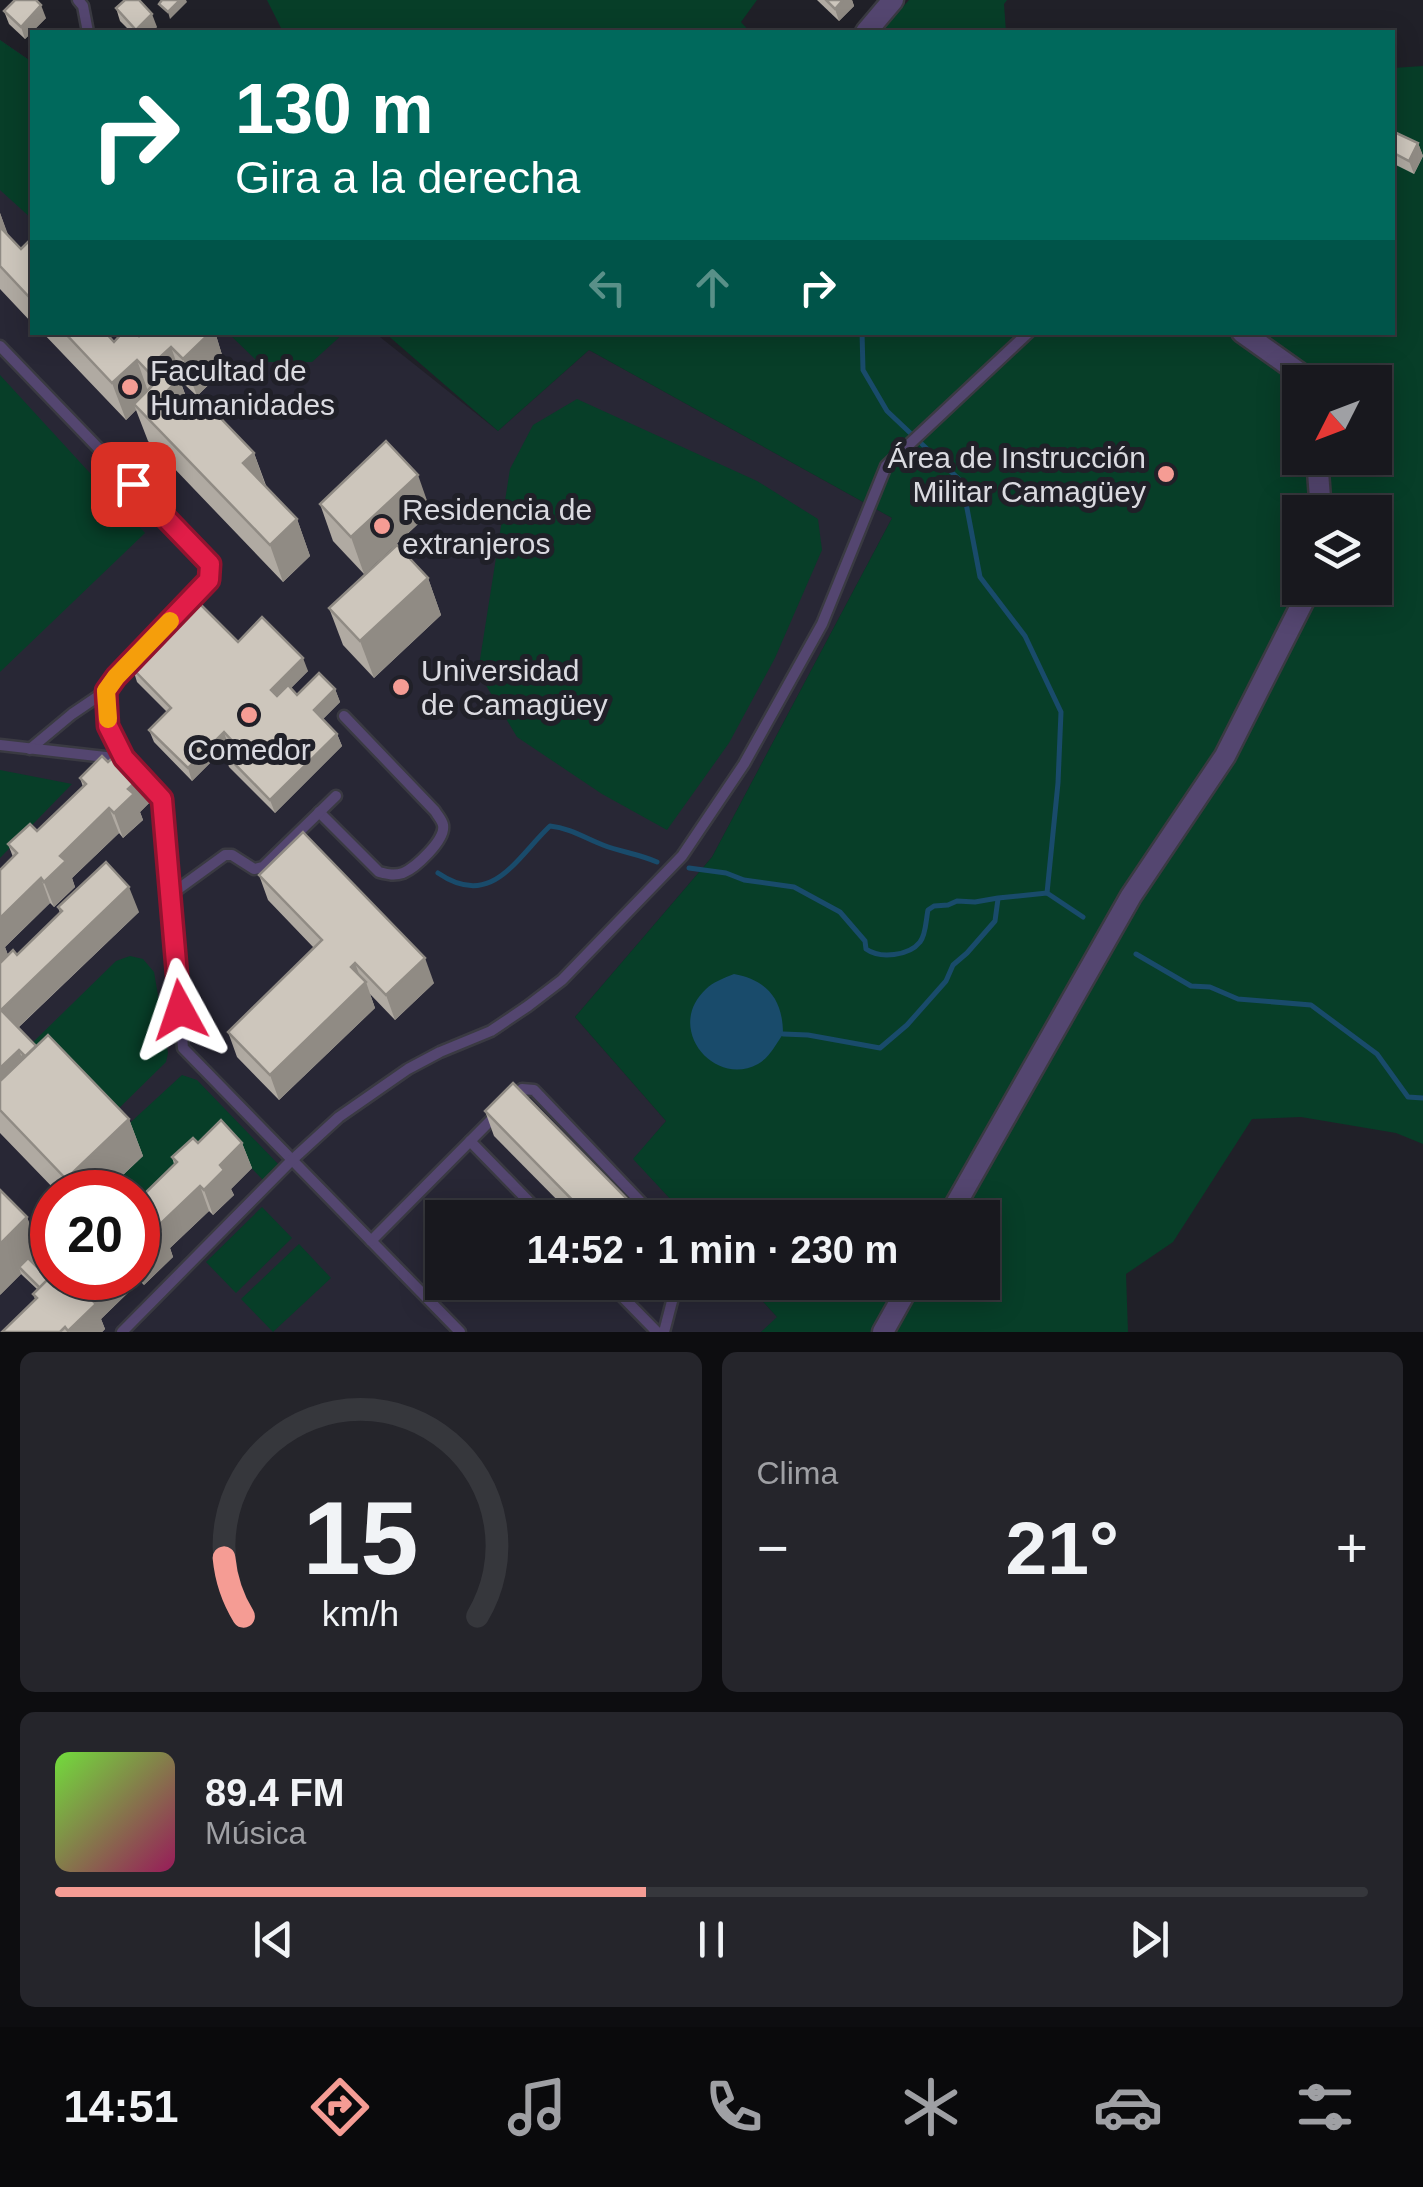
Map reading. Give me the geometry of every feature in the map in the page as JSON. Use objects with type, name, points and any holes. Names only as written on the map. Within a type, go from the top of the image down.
[{"type":"street","points":[[868,30],[894,0]]},
{"type":"street","points":[[1246,335],[1288,365]]},
{"type":"street","points":[[958,1200],[1130,896],[1224,756],[1301,605]]},
{"type":"street","points":[[883,1332],[901,1300]]},
{"type":"lane","points":[[78,0],[88,30]]},
{"type":"lane","points":[[122,1332],[339,1117],[408,1070],[491,1031],[562,980],[682,856],[744,764],[822,624],[886,466],[1025,335]]},
{"type":"lane","points":[[0,346],[210,564],[209,580],[106,691],[30,749]]},
{"type":"lane","points":[[106,691],[108,726],[124,758],[162,799],[183,1048],[460,1332]]},
{"type":"lane","points":[[319,812],[379,872],[392,876],[406,872],[442,837],[443,825],[435,811],[344,716]]},
{"type":"lane","points":[[0,745],[124,758]]},
{"type":"lane","points":[[170,895],[225,855],[232,854],[254,869],[262,867],[336,796]]},
{"type":"lane","points":[[370,1241],[522,1088],[534,1090],[639,1200]]},
{"type":"lane","points":[[470,1142],[526,1200]]},
{"type":"lane","points":[[627,1300],[661,1332],[671,1300]]},
{"type":"shaded area","name":"Universidad de Camagüey","points":[[0,40],[30,61],[30,335],[378,335],[498,431],[589,350],[892,518],[712,857],[575,1017],[666,1121],[634,1159],[671,1200],[425,1200],[425,1300],[762,1300],[778,1318],[761,1332],[0,1332]]},
{"type":"green space","points":[[267,0],[757,0],[741,22],[748,30],[282,30]]},
{"type":"green space","points":[[909,0],[1007,0],[1006,30],[883,30]]},
{"type":"green space","points":[[0,40],[30,61],[30,217],[0,190]]},
{"type":"green space","points":[[1423,66],[1423,1144],[1396,1133],[1301,1117],[1252,1119],[1173,1242],[1126,1274],[1128,1332],[761,1332],[777,1317],[762,1300],[1000,1300],[1000,1200],[671,1200],[633,1159],[666,1121],[575,1017],[712,857],[892,518],[589,350],[498,431],[387,335],[1395,335],[1395,68]]},
{"type":"green space","points":[[230,335],[342,335],[312,362],[258,362]]},
{"type":"green space","points":[[0,375],[145,533],[0,672]]},
{"type":"green space","points":[[577,399],[757,481],[818,519],[822,550],[775,658],[729,743],[667,830],[602,794],[517,737],[478,672],[510,469],[533,425]]},
{"type":"green space","points":[[0,770],[72,784],[0,858]]},
{"type":"green space","points":[[130,956],[143,959],[154,972],[168,1053],[166,1062],[108,1119],[25,1050],[116,961]]},
{"type":"green space","points":[[182,1075],[197,1080],[280,1166],[264,1181],[230,1146],[160,1207],[160,1170],[110,1170],[120,1132]]},
{"type":"green space","points":[[262,1207],[292,1238],[236,1293],[206,1262]]},
{"type":"green space","points":[[299,1244],[331,1278],[273,1332],[241,1299]]},
{"type":"water","points":[[734,974],[756,981],[771,993],[780,1011],[783,1034],[758,1064],[741,1069],[725,1068],[711,1061],[692,1036],[690,1021],[694,1004],[706,989]]},
{"type":"building","points":[[15,0],[36,0],[41,5],[21,27],[4,11]]},
{"type":"building","points":[[125,0],[139,0],[152,14],[136,30],[116,8]]},
{"type":"building","points":[[162,0],[180,0],[168,12],[159,4]]},
{"type":"building","points":[[826,0],[843,0],[835,9]]},
{"type":"building","points":[[1395,132],[1418,143],[1409,161],[1395,154]]},
{"type":"building","points":[[0,227],[21,249],[30,240],[30,298],[0,266]]},
{"type":"building","points":[[67,335],[108,335],[114,342],[120,335],[208,335],[183,359],[171,347],[160,357],[180,378],[167,391],[189,415],[204,401],[254,453],[243,463],[297,519],[270,545],[134,404],[157,381],[137,360],[112,383]]},
{"type":"building","points":[[386,441],[418,475],[351,537],[320,504]]},
{"type":"building","points":[[397,545],[428,578],[360,641],[329,608]]},
{"type":"building","name":"Comedor","points":[[199,603],[238,642],[262,617],[303,658],[271,690],[277,696],[288,685],[297,695],[319,673],[335,689],[314,710],[337,734],[270,800],[225,754],[235,744],[224,732],[188,768],[149,730],[171,708],[133,669]]},
{"type":"building","points":[[119,752],[142,776],[128,789],[134,794],[114,813],[109,808],[60,856],[66,861],[44,882],[41,878],[0,918],[0,870],[17,853],[8,844],[30,824],[37,831],[86,784],[80,778],[102,756],[108,762]]},
{"type":"building","points":[[303,832],[425,958],[386,995],[355,963],[351,967],[366,982],[270,1075],[228,1032],[322,940],[259,875]]},
{"type":"building","points":[[106,862],[129,887],[1,1010],[36,1046],[5,1076],[24,1055],[19,1050],[0,1068],[0,963],[13,950],[17,955],[62,911],[58,907]]},
{"type":"building","points":[[48,1035],[129,1119],[75,1170],[57,1170],[0,1110],[0,1081]]},
{"type":"building","points":[[513,1083],[628,1200],[572,1200],[485,1111]]},
{"type":"building","points":[[221,1120],[242,1143],[220,1165],[224,1170],[204,1190],[200,1186],[160,1224],[160,1179],[177,1162],[172,1157],[193,1138],[198,1143]]},
{"type":"building","points":[[0,1190],[27,1217],[0,1244]]},
{"type":"building","points":[[30,1260],[30,1278],[19,1267]]},
{"type":"building","points":[[35,1300],[92,1300],[96,1304],[68,1331],[65,1327],[60,1332],[2,1332]]},
{"type":"waterway","points":[[862,335],[863,370],[887,411],[962,482],[980,577],[1025,636],[1061,712],[1047,893]]},
{"type":"waterway","points":[[438,873],[457,883],[488,883],[514,865],[550,826],[657,862]]},
{"type":"waterway","points":[[689,868],[794,887],[840,912],[865,941],[866,949],[886,955],[915,947],[924,935],[928,910],[957,901],[1047,893],[1083,917]]},
{"type":"waterway","points":[[783,1034],[880,1048],[907,1025],[946,981],[953,965],[995,921],[998,899]]},
{"type":"waterway","points":[[1136,954],[1191,986],[1210,987],[1238,999],[1311,1005],[1377,1054],[1408,1097],[1423,1098]]},
{"type":"slow traffic","points":[[108,719],[106,691],[170,621]]},
{"type":"place","name":"Facultad de Humanidades","points":[[130,387]]},
{"type":"place","name":"Área de Instrucción Militar Camagüey","points":[[1166,474]]},
{"type":"place","name":"Residencia de extranjeros","points":[[382,526]]},
{"type":"place","name":"Universidad de Camagüey","points":[[401,687]]},
{"type":"place","name":"Comedor","points":[[249,715]]},
{"type":"route","points":[[133,484],[210,564],[209,580],[106,691],[108,726],[124,758],[162,799],[180,1010]]}]
